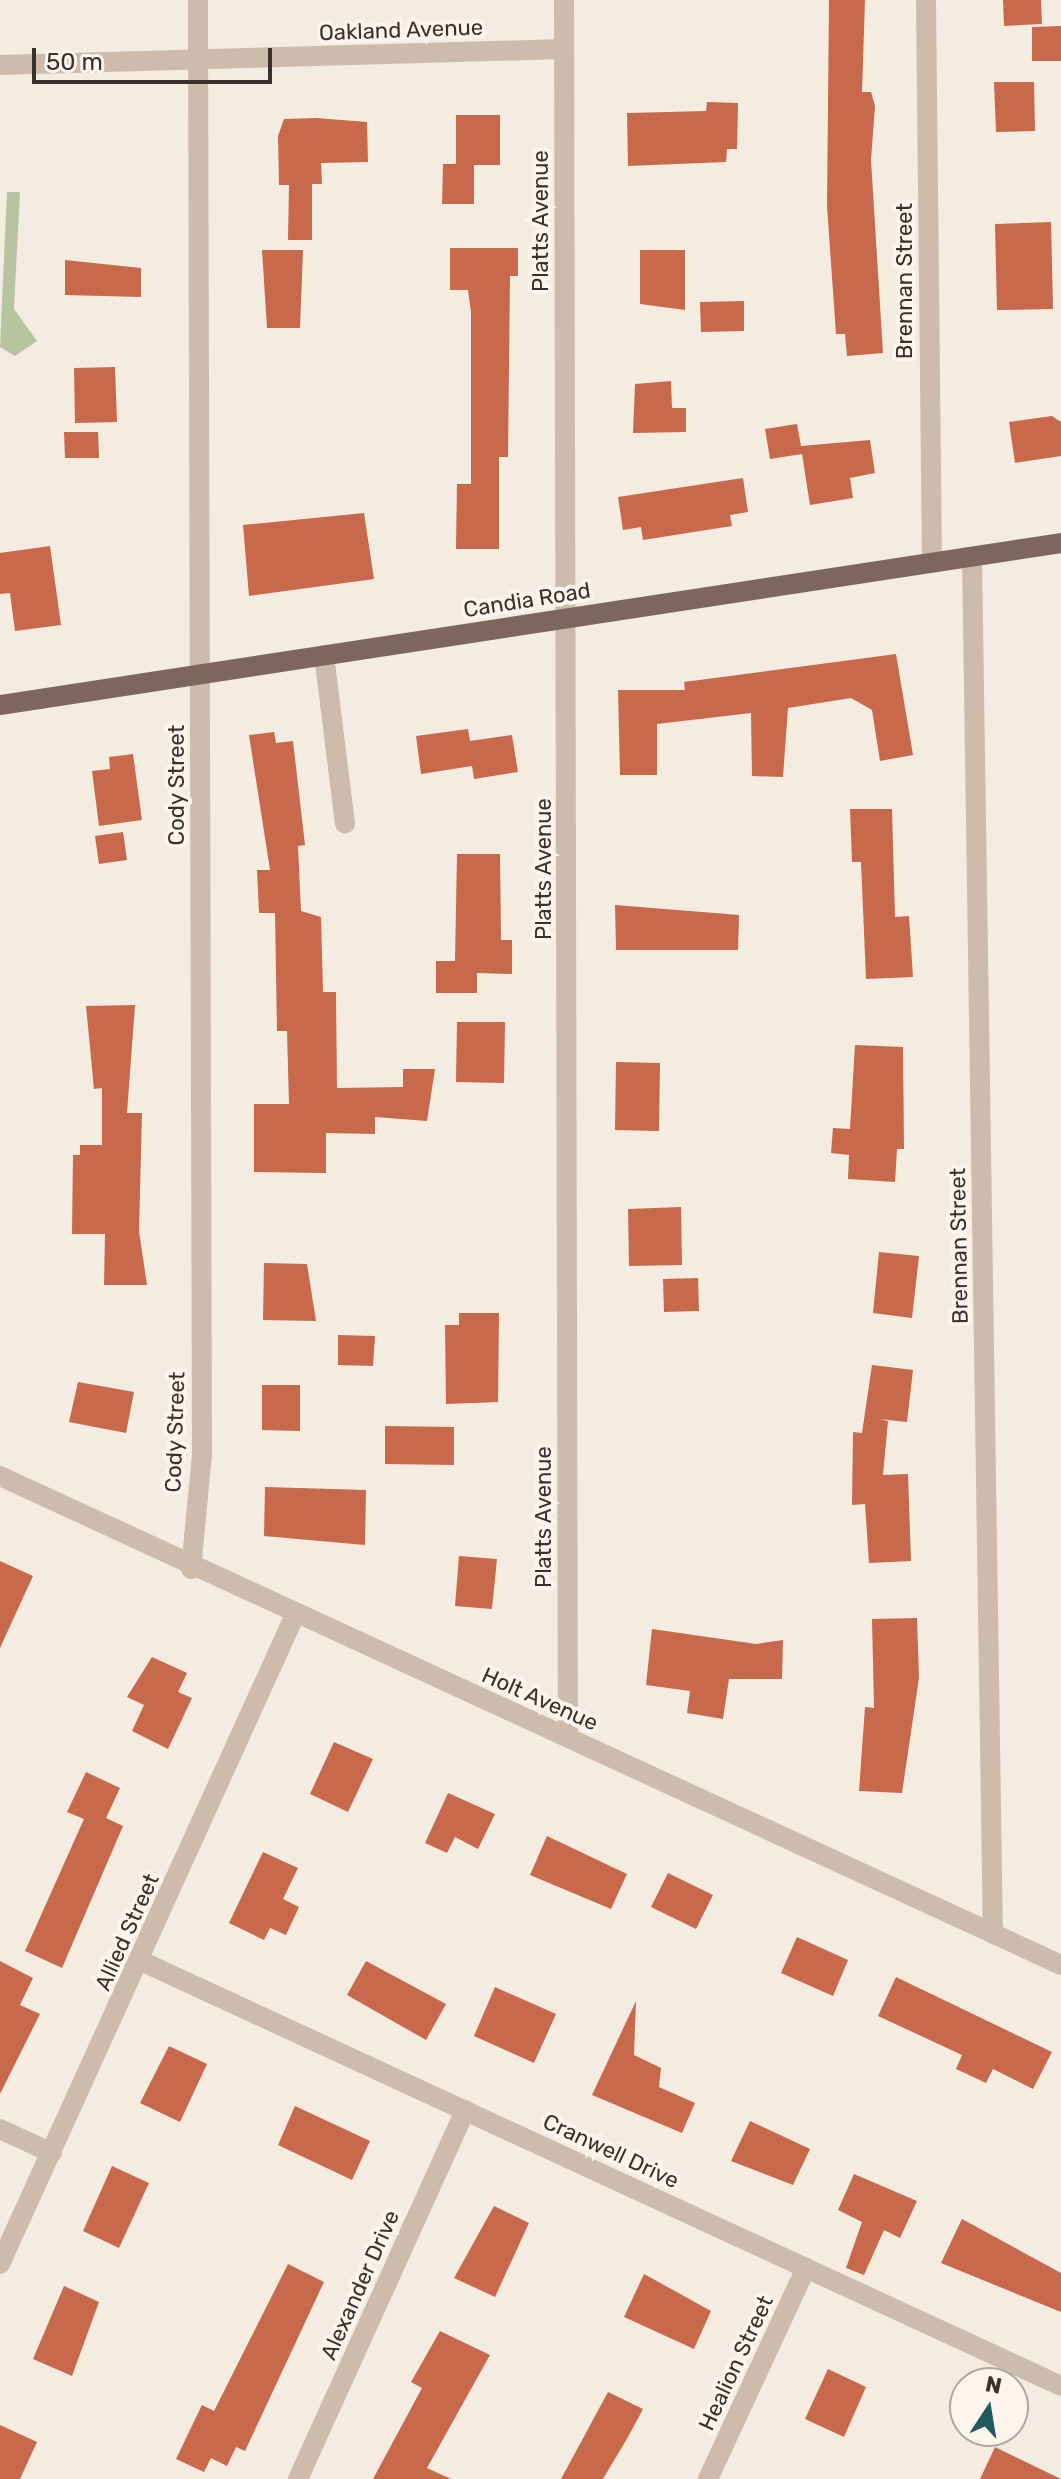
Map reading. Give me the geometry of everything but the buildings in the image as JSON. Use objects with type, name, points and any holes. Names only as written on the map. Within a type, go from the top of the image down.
[{"type":"main road","name":"Candia Road","points":[[0,705],[1061,543]]},
{"type":"street","name":"Cody Street","points":[[191,1569],[202,1455],[198,0]]},
{"type":"street","name":"Platts Avenue","points":[[564,0],[568,618],[568,1737]]},
{"type":"street","name":"Brennan Street","points":[[926,0],[932,562]]},
{"type":"street","name":"Oakland Avenue","points":[[0,65],[564,49]]},
{"type":"street","name":"Brennan Street","points":[[972,557],[993,1934]]},
{"type":"street","points":[[324,655],[345,824]]},
{"type":"street","name":"Holt Avenue","points":[[0,1476],[294,1617],[568,1737],[1061,1965]]},
{"type":"street","name":"Allied Street","points":[[0,2264],[141,1961],[294,1617]]},
{"type":"street","name":"Cranwell Drive","points":[[141,1961],[1061,2386]]},
{"type":"street","name":"Alexander Drive","points":[[298,2479],[465,2110]]},
{"type":"street","points":[[0,2129],[52,2153]]},
{"type":"street","name":"Healion Street","points":[[708,2479],[806,2268]]},
{"type":"green space","points":[[7,192],[20,192],[14,309],[37,341],[15,356],[0,347]]}]
